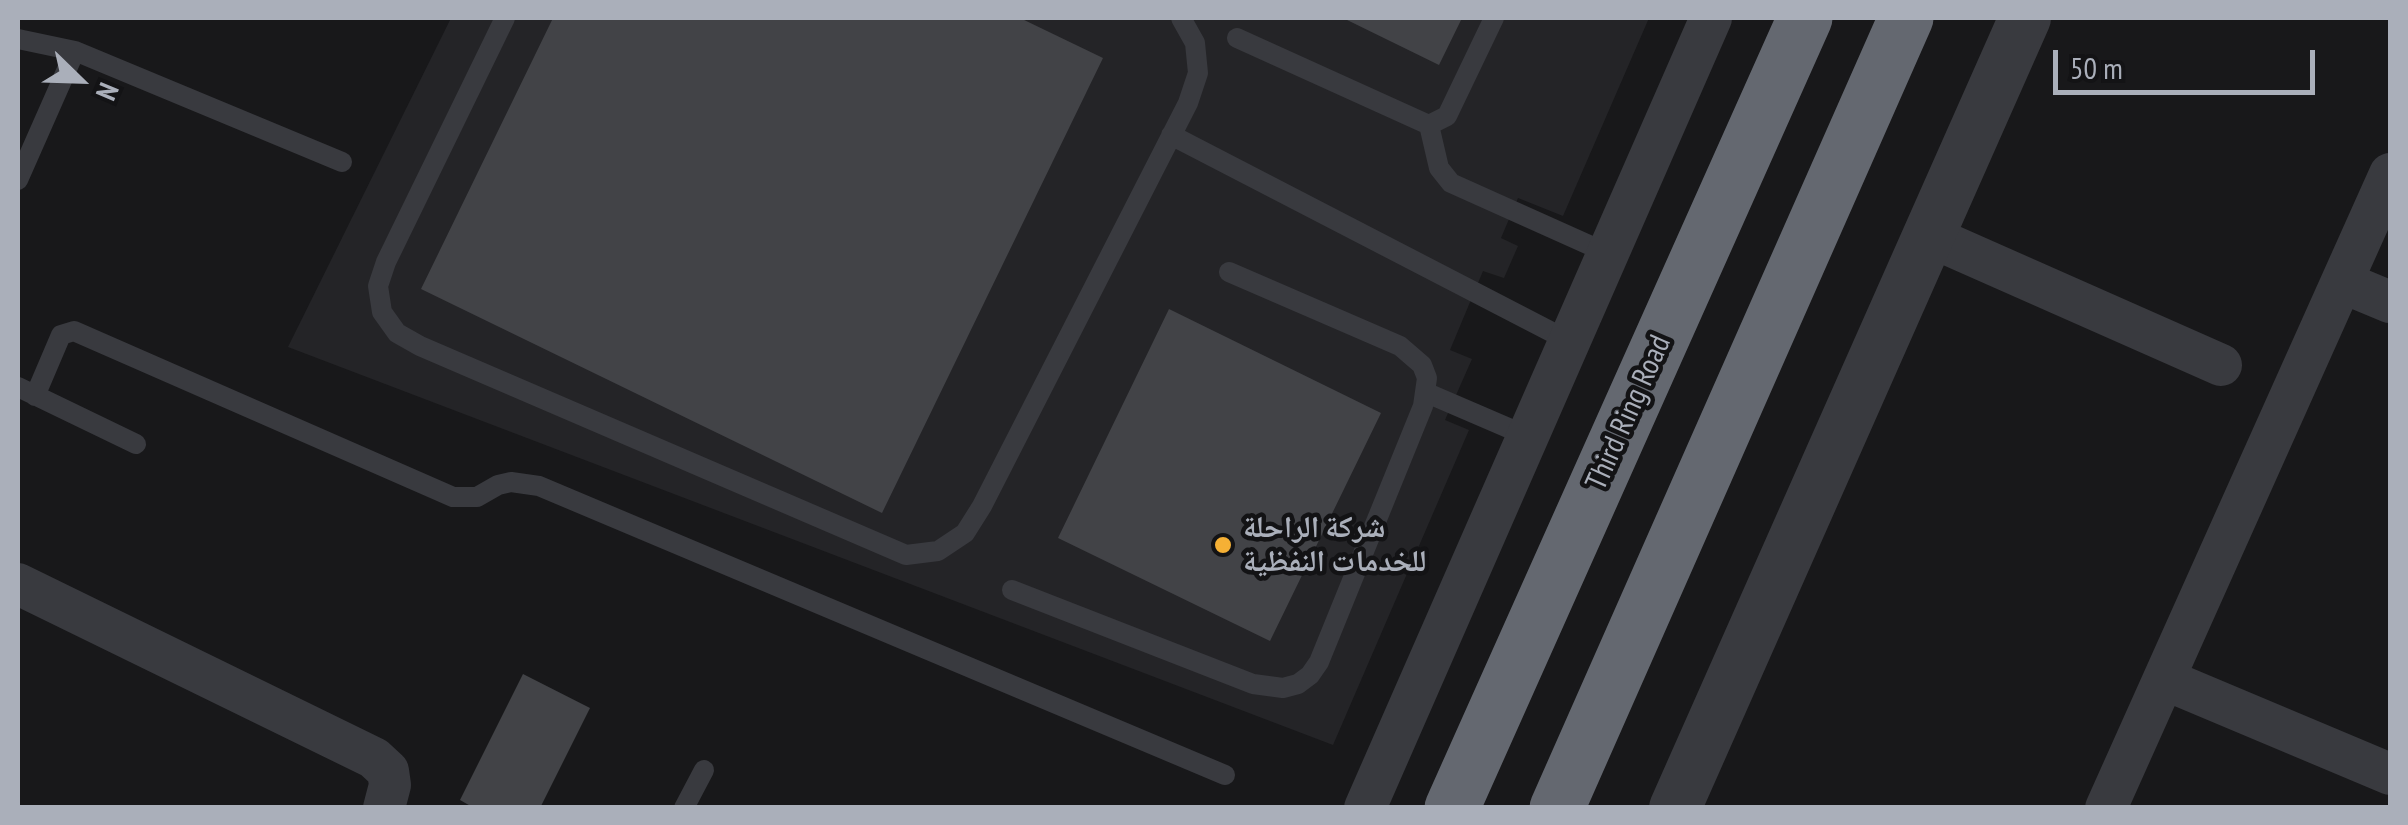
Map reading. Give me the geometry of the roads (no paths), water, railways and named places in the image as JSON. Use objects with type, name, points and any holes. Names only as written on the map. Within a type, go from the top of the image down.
[{"type":"highway","name":"Third Ring Road","points":[[1452,808],[1805,18]]},
{"type":"highway","points":[[1557,808],[1906,18]]},
{"type":"street","points":[[1364,808],[1711,18]]},
{"type":"street","points":[[1674,808],[2024,18]]},
{"type":"street","points":[[2106,808],[2390,174]]},
{"type":"street","points":[[1928,236],[2220,365]]},
{"type":"street","points":[[2342,282],[2390,302]]},
{"type":"street","points":[[18,584],[374,758],[388,771],[390,785],[384,808]]},
{"type":"street","points":[[2164,678],[2390,774]]},
{"type":"lane","points":[[506,18],[386,262],[378,286],[382,312],[397,334],[906,555],[938,551],[965,533],[1171,135],[1198,73],[1196,42],[1181,18]]},
{"type":"lane","points":[[1237,38],[1429,125],[1447,116],[1494,18]]},
{"type":"lane","points":[[18,39],[75,50],[342,162]]},
{"type":"lane","points":[[18,180],[75,50]]},
{"type":"lane","points":[[1429,125],[1439,168],[1451,183],[1607,253]]},
{"type":"lane","points":[[1171,135],[1569,341]]},
{"type":"lane","points":[[1012,590],[1252,684],[1283,688],[1298,684],[1319,662],[1427,392],[1422,365],[1400,346],[1229,272]]},
{"type":"lane","points":[[136,444],[26,391],[62,335],[74,331],[453,497],[477,497],[511,482],[539,486],[1225,775]]},
{"type":"lane","points":[[1427,392],[1527,436]]},
{"type":"lane","points":[[684,808],[704,770]]},
{"type":"place","name":"شركة الراحلة للخدمات النفظية","points":[[1223,545]]}]
